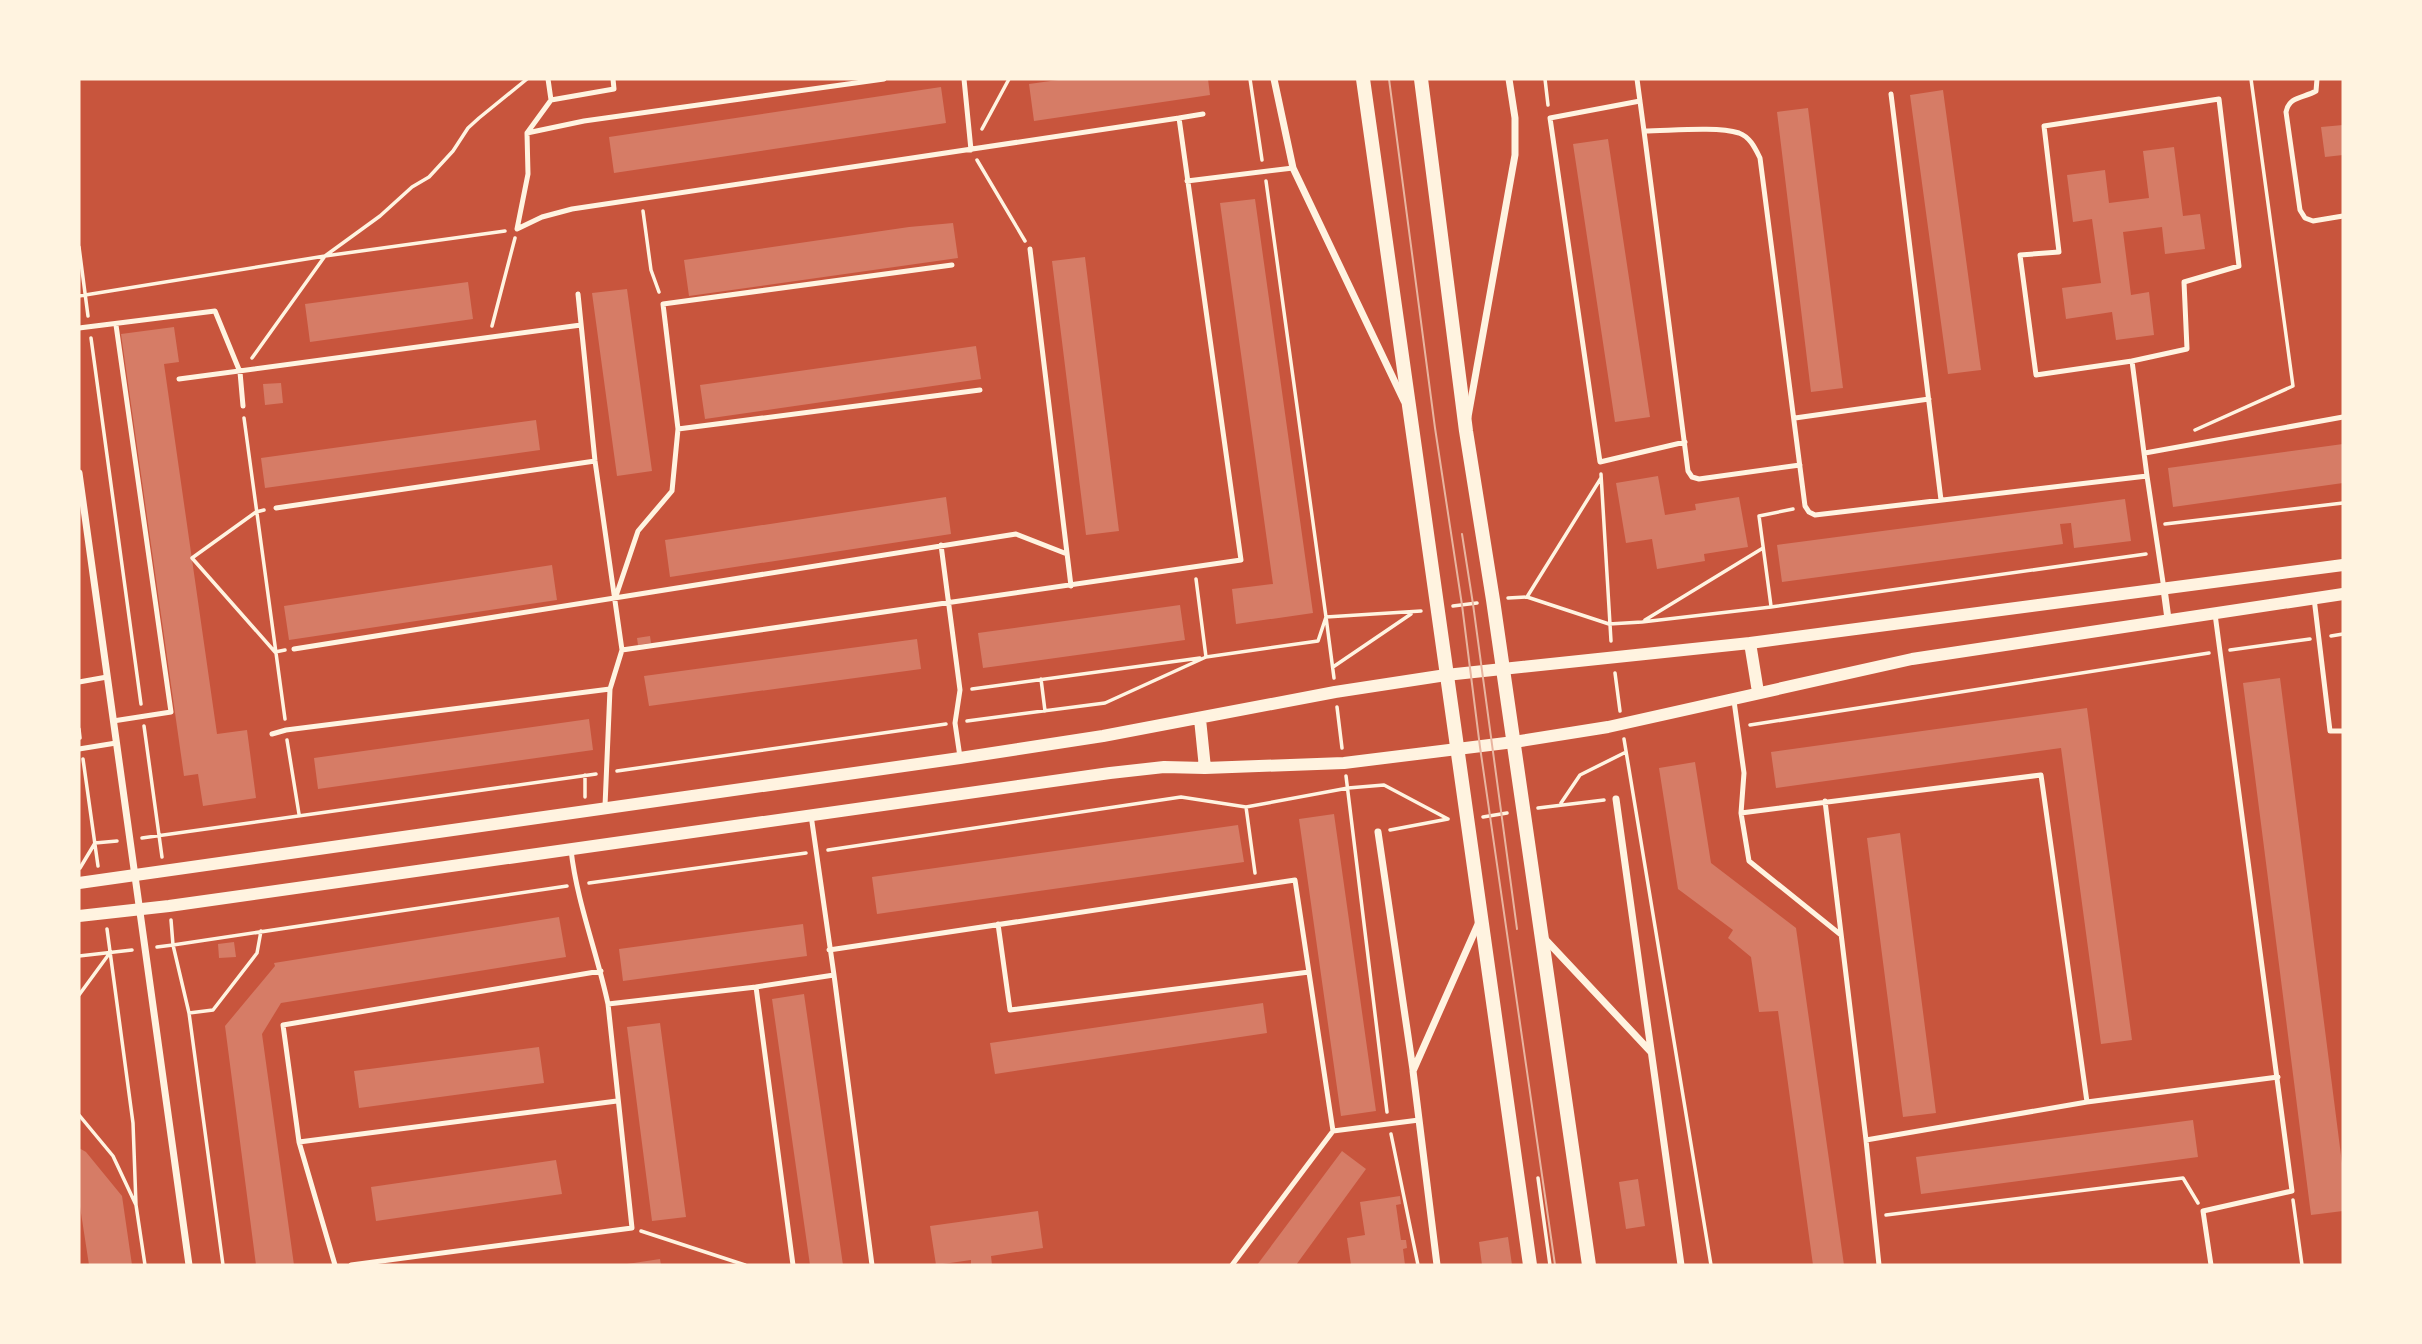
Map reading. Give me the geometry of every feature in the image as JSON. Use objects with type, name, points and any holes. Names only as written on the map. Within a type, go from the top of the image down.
[{"type":"main road","points":[[1363,79],[1530,1265]]},
{"type":"main road","points":[[1421,79],[1466,431],[1503,667],[1589,1265]]},
{"type":"street","points":[[1274,79],[1293,168],[1408,409]]},
{"type":"street","points":[[1466,431],[1515,155],[1515,118],[1509,79]]},
{"type":"street","points":[[79,473],[188,1265]]},
{"type":"street","points":[[79,883],[960,758],[1446,675],[1750,643],[2343,565]]},
{"type":"street","points":[[2164,589],[2168,620]]},
{"type":"street","points":[[79,916],[1110,773],[1164,767],[1344,763],[1514,742],[1622,724],[1912,659],[2343,594]]},
{"type":"street","points":[[1750,643],[1758,692]]},
{"type":"street","points":[[1200,719],[1205,768]]},
{"type":"street","points":[[1616,799],[1681,1265]]},
{"type":"street","points":[[1378,832],[1413,1071],[1437,1265]]},
{"type":"street","points":[[1413,1071],[1480,918]]},
{"type":"street","points":[[1541,935],[1651,1052]]},
{"type":"lane","points":[[548,79],[551,100]]},
{"type":"lane","points":[[517,229],[528,174],[527,133],[551,100],[614,89],[613,79]]},
{"type":"lane","points":[[527,133],[584,121],[884,79]]},
{"type":"lane","points":[[964,79],[971,150]]},
{"type":"lane","points":[[1637,79],[1688,471],[1692,477],[1699,479],[1800,466]]},
{"type":"lane","points":[[2318,79],[2316,91],[2294,99],[2288,104],[2286,112],[2300,210],[2305,218],[2314,221],[2343,216]]},
{"type":"lane","points":[[1891,94],[1941,500]]},
{"type":"lane","points":[[2219,99],[2239,266],[2184,282],[2187,349],[2132,361],[2036,375],[2020,255],[2059,252],[2044,126],[2219,99]]},
{"type":"lane","points":[[1640,101],[1550,118],[1600,462],[1685,442]]},
{"type":"lane","points":[[517,229],[542,217],[572,209],[1203,114]]},
{"type":"lane","points":[[622,650],[1241,560],[1178,118]]},
{"type":"lane","points":[[1644,131],[1723,131],[1740,134],[1755,146],[1760,158],[1805,506],[1809,512],[1815,515],[2147,475]]},
{"type":"lane","points":[[1187,181],[1293,168]]},
{"type":"lane","points":[[1030,249],[1071,586]]},
{"type":"lane","points":[[615,599],[638,531],[672,491],[678,429],[663,304],[952,265]]},
{"type":"lane","points":[[578,294],[595,461],[622,650],[610,689],[605,807]]},
{"type":"lane","points":[[79,328],[215,311],[240,372],[243,406]]},
{"type":"lane","points":[[113,721],[170,712],[116,325]]},
{"type":"lane","points":[[179,379],[581,325]]},
{"type":"lane","points":[[2132,361],[2164,589]]},
{"type":"lane","points":[[678,429],[979,390]]},
{"type":"lane","points":[[1795,418],[1929,399]]},
{"type":"lane","points":[[2145,453],[2343,417]]},
{"type":"lane","points":[[276,508],[595,461]]},
{"type":"lane","points":[[294,649],[1016,534],[1066,554]]},
{"type":"lane","points":[[941,545],[960,690],[956,723],[960,758]]},
{"type":"lane","points":[[2314,597],[2330,731],[2343,731]]},
{"type":"lane","points":[[2211,1265],[2203,1211],[2292,1191],[2215,613]]},
{"type":"lane","points":[[79,681],[107,677]]},
{"type":"lane","points":[[272,734],[286,730],[610,689]]},
{"type":"lane","points":[[1734,698],[1744,773],[1741,813],[1749,861],[1841,935]]},
{"type":"lane","points":[[80,749],[116,743]]},
{"type":"lane","points":[[1741,813],[2041,775],[2087,1102]]},
{"type":"lane","points":[[1825,801],[1866,1140],[1878,1265]]},
{"type":"lane","points":[[811,815],[872,1265]]},
{"type":"lane","points":[[351,1265],[632,1228],[608,1004],[575,884],[571,847]]},
{"type":"lane","points":[[829,950],[1295,880],[1333,1131]]},
{"type":"lane","points":[[998,924],[1010,1010],[1309,972]]},
{"type":"lane","points":[[335,1265],[299,1142],[284,1025],[601,971]]},
{"type":"lane","points":[[608,1004],[834,975]]},
{"type":"lane","points":[[756,987],[793,1265]]},
{"type":"lane","points":[[1866,1140],[2087,1102],[2278,1077]]},
{"type":"lane","points":[[299,1142],[617,1101]]},
{"type":"lane","points":[[1232,1265],[1333,1131],[1419,1120]]},
{"type":"path","points":[[240,372],[325,256],[380,216],[412,187],[429,177],[453,151],[468,128],[527,79]]},
{"type":"path","points":[[1009,79],[971,150],[1030,249]]},
{"type":"path","points":[[1250,79],[1333,667],[1388,1123],[1418,1265]]},
{"type":"path","points":[[1545,79],[1550,118]]},
{"type":"path","points":[[2194,430],[2293,386],[2251,79]]},
{"type":"path","points":[[641,199],[651,270],[663,304]]},
{"type":"path","points":[[79,296],[325,256],[517,229],[489,338]]},
{"type":"path","points":[[79,247],[158,835]]},
{"type":"path","points":[[244,428],[299,814]]},
{"type":"path","points":[[1600,462],[1609,624],[1622,724],[1711,1265]]},
{"type":"path","points":[[1527,597],[1602,477]]},
{"type":"path","points":[[2155,525],[2343,503]]},
{"type":"path","points":[[1771,607],[1759,516],[1805,506]]},
{"type":"path","points":[[275,652],[192,558],[256,512],[276,508]]},
{"type":"path","points":[[1642,622],[1763,548]]},
{"type":"path","points":[[1326,617],[1413,613],[1527,597],[1609,624],[1642,622],[1771,607],[2159,552]]},
{"type":"path","points":[[1194,568],[1206,657]]},
{"type":"path","points":[[1333,667],[1413,613]]},
{"type":"path","points":[[960,690],[1318,641],[1326,617]]},
{"type":"path","points":[[1737,727],[2343,634]]},
{"type":"path","points":[[275,652],[294,649]]},
{"type":"path","points":[[95,843],[1105,703],[1206,657]]},
{"type":"path","points":[[1041,680],[1045,711]]},
{"type":"path","points":[[79,729],[99,880]]},
{"type":"path","points":[[1560,805],[1580,775],[1626,752]]},
{"type":"path","points":[[79,956],[173,945],[1181,797],[1246,807],[1348,788],[1384,785],[1448,819]]},
{"type":"path","points":[[1246,807],[1256,886]]},
{"type":"path","points":[[79,868],[95,843]]},
{"type":"path","points":[[104,913],[134,1122],[136,1205],[145,1265]]},
{"type":"path","points":[[190,1013],[213,1010],[257,953],[261,931]]},
{"type":"path","points":[[173,945],[190,1013],[223,1265]]},
{"type":"path","points":[[79,995],[110,952]]},
{"type":"path","points":[[79,1115],[113,1156],[136,1205]]},
{"type":"path","points":[[1538,1178],[1550,1265]]},
{"type":"path","points":[[1873,1217],[2183,1178],[2203,1211]]},
{"type":"path","points":[[2292,1191],[2302,1265]]},
{"type":"path","points":[[632,1228],[745,1265]]},
{"type":"building","points":[[1065,79],[1208,79],[1210,95],[1034,121],[1029,84]]},
{"type":"building","points":[[941,87],[946,123],[614,173],[609,137]]},
{"type":"building","points":[[1943,90],[1981,370],[1948,374],[1910,95]]},
{"type":"building","points":[[1808,108],[1843,388],[1811,392],[1777,112]]},
{"type":"building","points":[[2343,125],[2343,155],[2325,157],[2321,127]]},
{"type":"building","points":[[1608,139],[1650,417],[1615,422],[1573,144]]},
{"type":"building","points":[[2174,147],[2183,216],[2200,214],[2205,249],[2165,254],[2162,227],[2123,232],[2131,295],[2149,292],[2154,335],[2116,340],[2112,312],[2066,319],[2062,288],[2101,283],[2092,219],[2073,222],[2067,175],[2105,170],[2109,203],[2149,198],[2143,151]]},
{"type":"building","points":[[1255,199],[1313,613],[1236,624],[1232,589],[1273,584],[1220,203]]},
{"type":"building","points":[[953,223],[958,258],[689,296],[684,260]]},
{"type":"building","points":[[1085,257],[1119,531],[1086,535],[1052,261]]},
{"type":"building","points":[[468,282],[473,319],[310,342],[305,304]]},
{"type":"building","points":[[627,289],[652,471],[617,476],[592,293]]},
{"type":"building","points":[[174,327],[179,362],[164,364],[217,734],[247,730],[256,798],[203,806],[198,774],[184,776],[121,334]]},
{"type":"building","points":[[976,346],[981,379],[705,419],[700,385]]},
{"type":"building","points":[[281,383],[283,403],[265,405],[263,384]]},
{"type":"building","points":[[536,420],[540,450],[265,488],[261,458]]},
{"type":"building","points":[[2343,444],[2343,483],[2173,507],[2168,468]]},
{"type":"building","points":[[1658,476],[1665,515],[1696,510],[1695,504],[1739,497],[1748,547],[1704,554],[1705,561],[1657,569],[1652,539],[1626,543],[1616,483]]},
{"type":"building","points":[[946,497],[951,534],[670,577],[665,540]]},
{"type":"building","points":[[2125,499],[2131,541],[2074,548],[2071,523],[2060,524],[2063,544],[1782,582],[1777,545]]},
{"type":"building","points":[[552,565],[557,600],[289,640],[284,606]]},
{"type":"building","points":[[1180,605],[1185,640],[983,668],[978,633]]},
{"type":"building","points":[[650,636],[651,643],[638,645],[637,638]]},
{"type":"building","points":[[917,639],[921,669],[649,706],[644,676]]},
{"type":"building","points":[[2280,678],[2343,1171],[2343,1211],[2311,1215],[2243,683]]},
{"type":"building","points":[[2087,708],[2132,1040],[2101,1044],[2061,748],[1776,788],[1771,752]]},
{"type":"building","points":[[589,719],[593,750],[318,789],[314,758]]},
{"type":"building","points":[[1695,762],[1711,863],[1796,928],[1844,1265],[1813,1265],[1778,1011],[1759,1012],[1751,957],[1728,938],[1733,930],[1678,889],[1659,768]]},
{"type":"building","points":[[1334,814],[1376,1111],[1341,1116],[1299,819]]},
{"type":"building","points":[[1238,825],[1244,862],[877,914],[872,877]]},
{"type":"building","points":[[1900,833],[1936,1113],[1903,1117],[1867,838]]},
{"type":"building","points":[[559,917],[566,957],[281,1003],[262,1034],[294,1265],[256,1265],[225,1026],[275,966],[274,963]]},
{"type":"building","points":[[803,924],[807,956],[623,981],[619,949]]},
{"type":"building","points":[[234,942],[236,957],[219,958],[218,944]]},
{"type":"building","points":[[804,994],[843,1265],[810,1265],[772,999]]},
{"type":"building","points":[[1263,1003],[1267,1033],[995,1074],[990,1043]]},
{"type":"building","points":[[660,1023],[686,1217],[652,1221],[627,1027]]},
{"type":"building","points":[[539,1047],[544,1083],[359,1108],[354,1071]]},
{"type":"building","points":[[2193,1120],[2198,1157],[1921,1194],[1916,1157]]},
{"type":"building","points":[[79,1148],[86,1152],[122,1196],[132,1265],[89,1265],[79,1200]]},
{"type":"building","points":[[1342,1151],[1366,1169],[1296,1265],[1257,1265]]},
{"type":"building","points":[[556,1160],[562,1194],[376,1221],[371,1187]]},
{"type":"building","points":[[1638,1179],[1645,1226],[1626,1229],[1619,1182]]},
{"type":"building","points":[[1400,1196],[1401,1204],[1396,1205],[1401,1240],[1406,1240],[1407,1248],[1403,1249],[1405,1265],[1351,1265],[1347,1238],[1365,1235],[1360,1202]]},
{"type":"building","points":[[1038,1211],[1043,1248],[991,1256],[992,1265],[971,1265],[971,1260],[936,1265],[930,1226]]},
{"type":"building","points":[[1508,1237],[1512,1265],[1482,1265],[1479,1242]]},
{"type":"building","points":[[660,1259],[661,1265],[627,1264]]},
{"type":"tram line","points":[[1389,79],[1435,428],[1555,1265]]},
{"type":"tram line","points":[[1462,534],[1517,929]]}]
